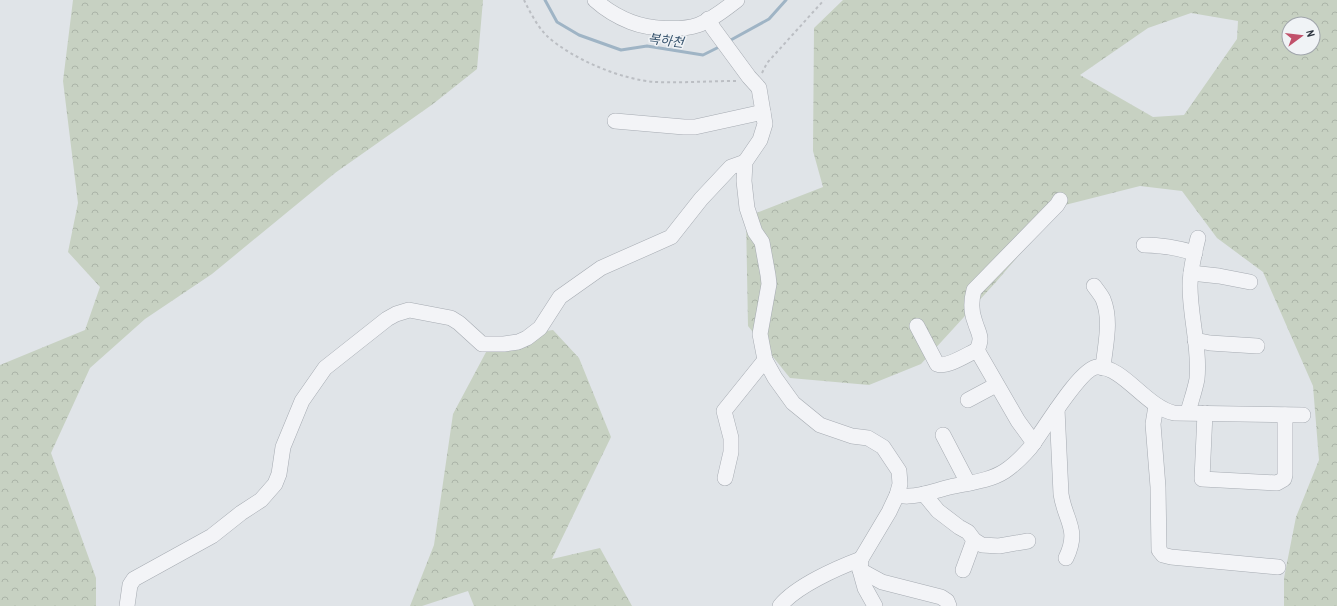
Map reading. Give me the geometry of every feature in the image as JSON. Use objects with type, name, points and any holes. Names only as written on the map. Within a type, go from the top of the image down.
[{"type":"street","points":[[595,0],[607,10],[631,22],[673,29],[711,23],[736,0]]},
{"type":"street","points":[[711,23],[747,74],[759,88],[765,124],[760,140],[750,152],[745,162],[744,181],[747,208],[755,232],[762,242],[769,284],[760,334],[765,360],[775,378],[793,403],[820,425],[852,436],[868,438],[883,447],[899,471],[900,484],[897,495],[861,564],[865,588],[875,606]]},
{"type":"street","points":[[615,121],[695,127],[763,112]]},
{"type":"street","points":[[127,606],[130,585],[134,580],[212,536],[241,512],[261,500],[275,484],[279,474],[283,447],[302,401],[325,368],[387,319],[396,314],[409,310],[451,318],[460,323],[482,344],[504,344],[518,342],[527,338],[540,328],[560,297],[601,268],[671,237],[701,200],[731,167],[745,162]]},
{"type":"street","points":[[917,326],[937,364],[946,364],[977,350],[980,342],[980,336],[974,322],[971,302],[974,290],[1057,205],[1060,200]]},
{"type":"street","points":[[1188,412],[1197,378],[1190,285],[1198,238]]},
{"type":"street","points":[[1144,245],[1171,247],[1195,253]]},
{"type":"street","points":[[1191,273],[1219,276],[1250,282]]},
{"type":"street","points":[[1094,286],[1103,298],[1106,307],[1108,335],[1103,368]]},
{"type":"street","points":[[1195,340],[1210,343],[1257,346]]},
{"type":"street","points":[[977,350],[996,385],[1034,443]]},
{"type":"street","points":[[726,478],[731,452],[731,438],[724,411],[765,360]]},
{"type":"street","points":[[897,495],[909,496],[924,494],[993,477],[1005,471],[1034,443],[1057,409],[1084,374],[1094,367],[1103,368],[1117,374],[1156,406],[1174,413],[1188,412],[1303,415]]},
{"type":"street","points":[[968,400],[996,385]]},
{"type":"street","points":[[1156,406],[1154,424],[1158,487],[1159,550],[1164,555],[1171,557],[1278,567]]},
{"type":"street","points":[[1057,409],[1060,494],[1062,505],[1072,530],[1072,540],[1066,558]]},
{"type":"street","points":[[1205,413],[1202,479],[1277,483],[1284,479],[1285,475],[1285,415]]},
{"type":"street","points":[[943,435],[968,483]]},
{"type":"street","points":[[924,494],[938,511],[959,528],[968,532],[974,540],[982,545],[999,546],[1028,541]]},
{"type":"street","points":[[963,570],[974,540]]},
{"type":"street","points":[[780,606],[791,596],[821,577],[841,567],[861,564]]},
{"type":"street","points":[[861,564],[869,576],[882,582],[941,597],[947,601],[949,606]]},
{"type":"path","points":[[524,0],[530,12],[547,36],[592,64],[623,76],[654,82],[682,82],[738,80],[747,74]]},
{"type":"path","points":[[759,88],[767,63],[824,0]]},
{"type":"green space","points":[[73,0],[483,0],[477,69],[433,104],[335,173],[212,274],[145,319],[90,368],[51,453],[96,578],[96,606],[0,606],[0,365],[85,330],[100,287],[68,252],[78,203],[63,81]]},
{"type":"green space","points":[[843,0],[1337,0],[1337,606],[1284,606],[1284,578],[1296,517],[1319,460],[1313,386],[1263,272],[1217,238],[1182,191],[1140,186],[1061,206],[996,282],[921,364],[869,385],[790,378],[748,326],[746,217],[823,187],[813,151],[814,28]],"holes":[[[1191,13],[1238,21],[1237,39],[1184,115],[1153,117],[1080,75],[1148,28]]]},
{"type":"green space","points":[[553,330],[579,358],[611,437],[552,559],[600,548],[632,606],[474,606],[468,591],[422,606],[410,606],[434,545],[453,414],[493,339]]},
{"type":"waterway","name":"복하천","points":[[545,0],[557,22],[579,35],[621,50],[647,46],[703,55],[721,46]]},
{"type":"waterway","name":"복하천","points":[[729,41],[769,19],[786,0]]}]
